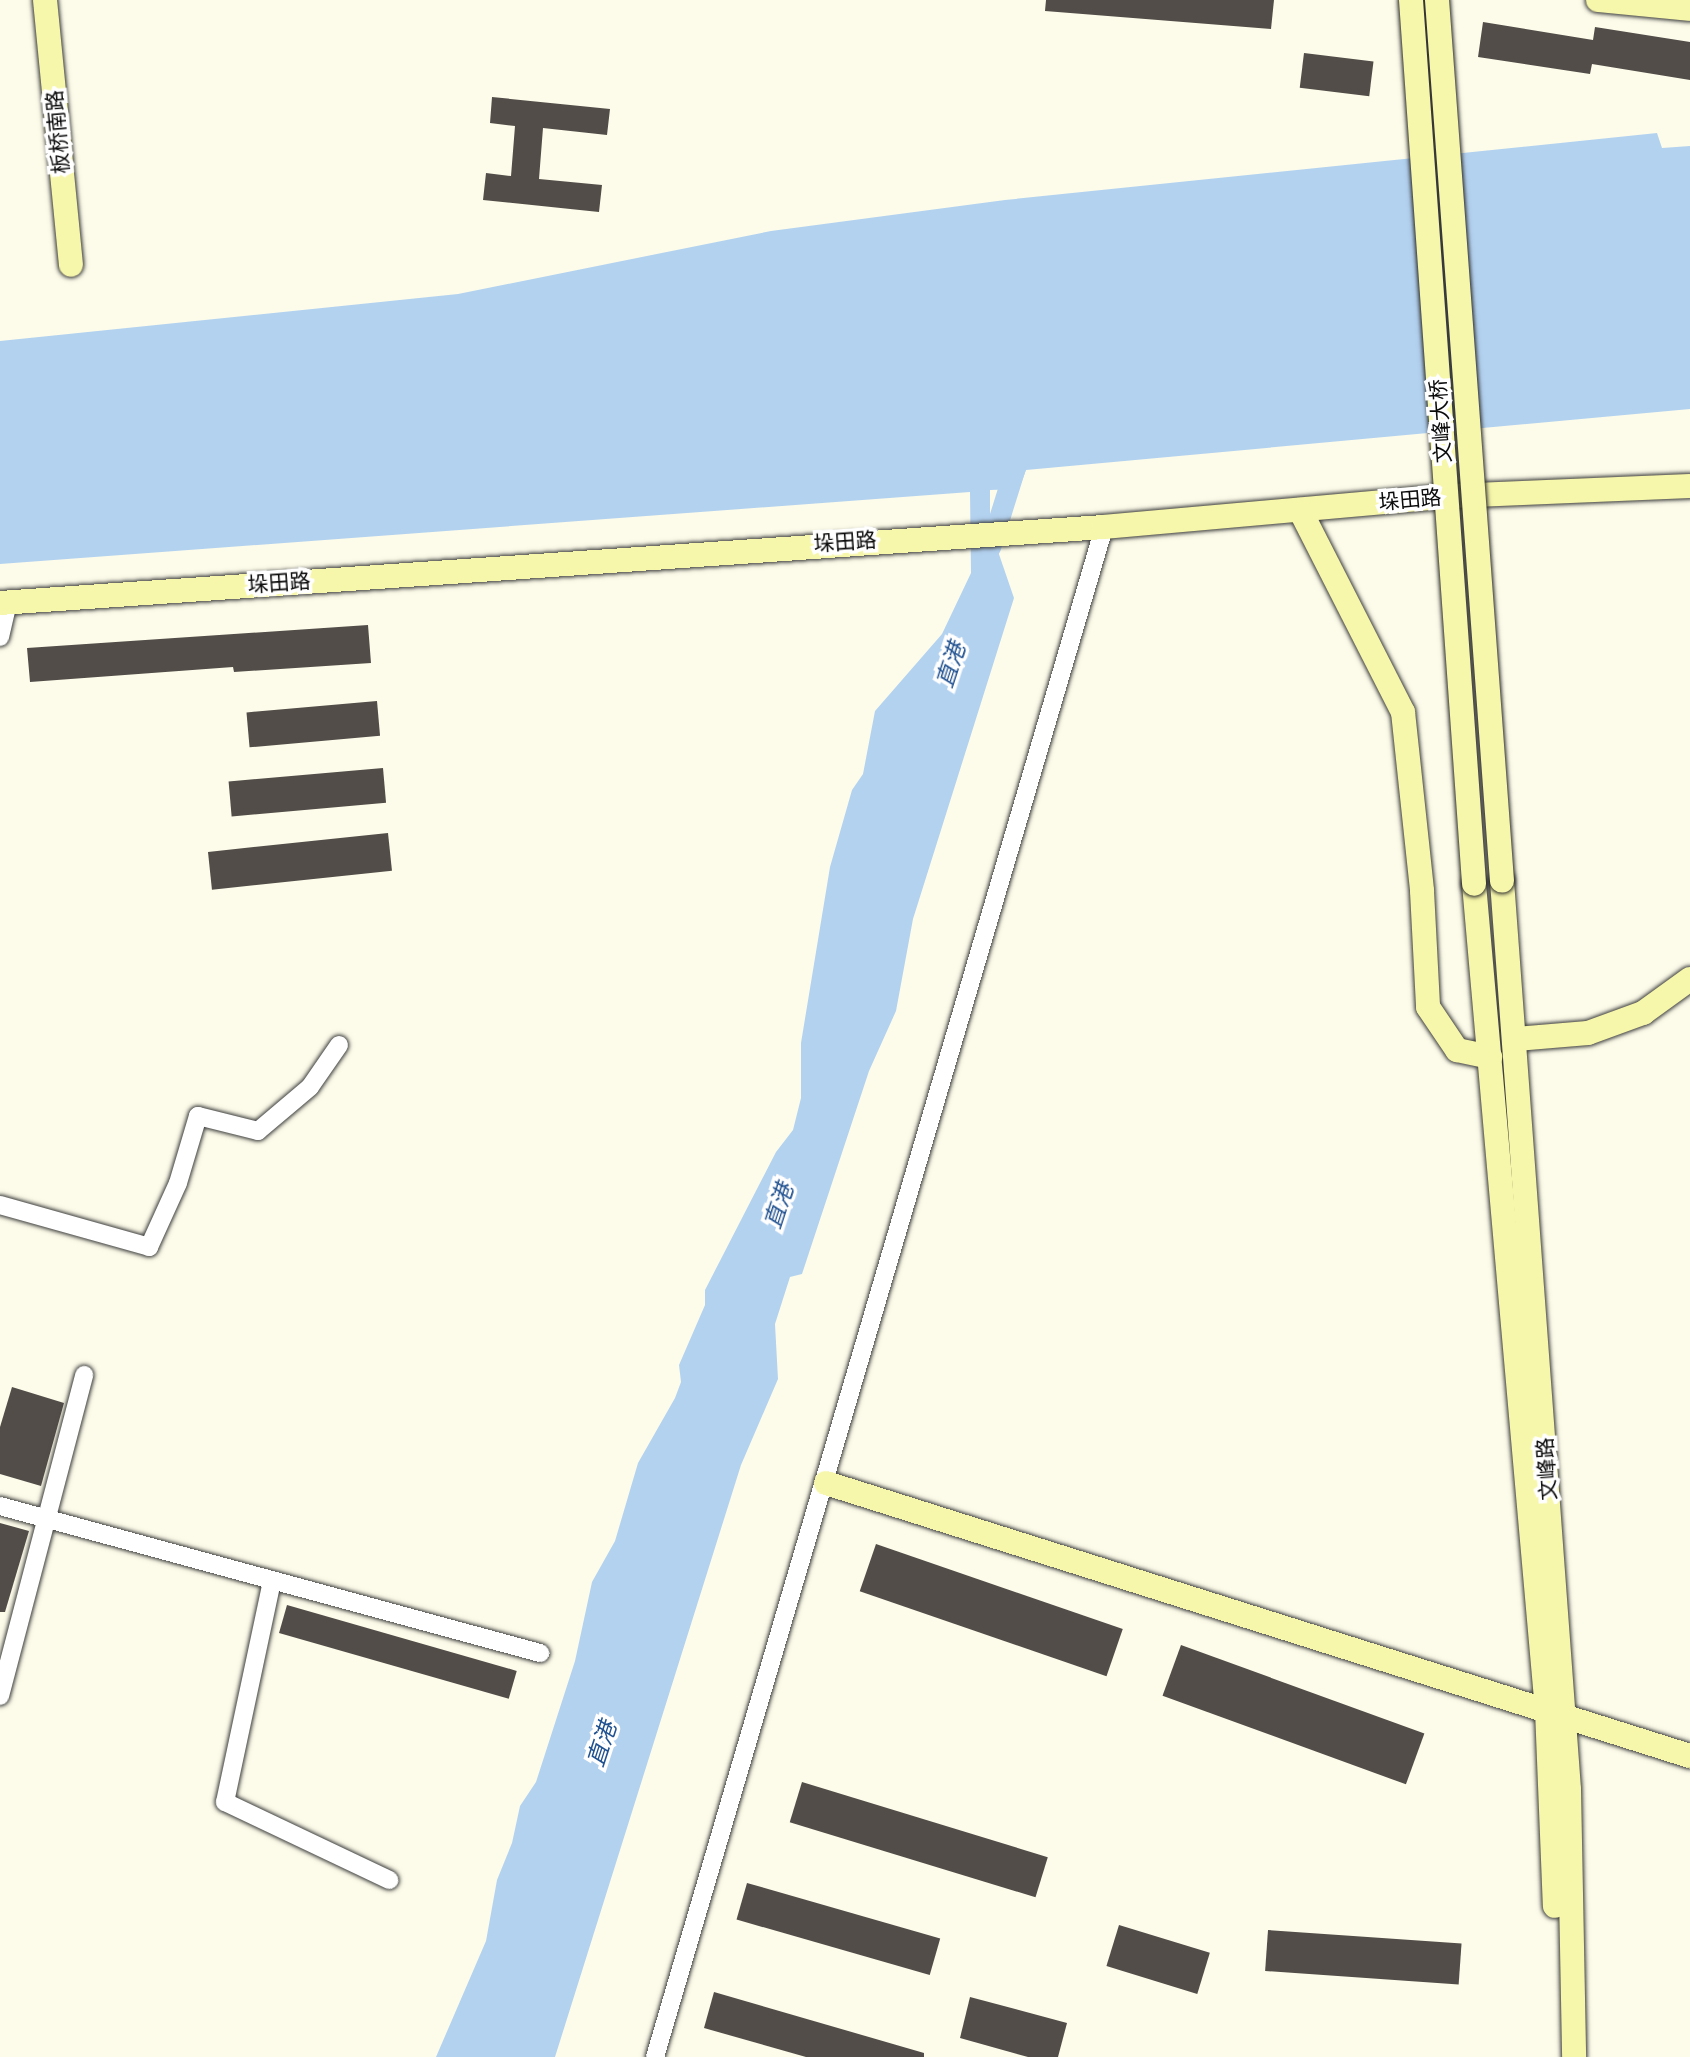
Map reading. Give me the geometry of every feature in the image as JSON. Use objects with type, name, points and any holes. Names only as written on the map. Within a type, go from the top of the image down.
[{"type":"street","name":"板桥南路","points":[[45,0],[71,265]]},
{"type":"street","name":"文峰大桥","points":[[1411,0],[1474,884]]},
{"type":"street","name":"文峰大桥","points":[[1437,0],[1502,881]]},
{"type":"street","points":[[1598,0],[1690,9]]},
{"type":"street","name":"垛田路","points":[[4,603],[934,535],[1104,527],[1451,496],[1690,486]]},
{"type":"street","points":[[1300,510],[1403,712],[1422,891],[1428,1007],[1457,1050],[1490,1057]]},
{"type":"street","points":[[655,2057],[826,1483],[1104,527]]},
{"type":"street","points":[[0,637],[4,603]]},
{"type":"street","name":"文峰路","points":[[1502,881],[1516,1039],[1574,2057]]},
{"type":"street","name":"文峰路","points":[[1474,884],[1556,1712],[1558,2057]]},
{"type":"street","points":[[1516,1039],[1588,1033],[1643,1013],[1690,979]]},
{"type":"street","points":[[0,1205],[149,1247],[178,1183],[198,1116],[258,1131],[310,1087],[339,1045]]},
{"type":"street","points":[[0,1696],[84,1375]]},
{"type":"street","points":[[826,1483],[1690,1756]]},
{"type":"street","points":[[0,1506],[540,1653]]},
{"type":"street","points":[[272,1581],[225,1802],[388,1880]]},
{"type":"water","points":[[1657,133],[1662,148],[1690,146],[1690,409],[1026,470],[1019,489],[990,490],[990,528],[1014,598],[913,919],[896,1011],[869,1071],[802,1274],[790,1277],[775,1324],[778,1379],[741,1465],[555,2057],[436,2057],[486,1941],[497,1880],[512,1843],[520,1806],[536,1782],[575,1661],[592,1582],[615,1541],[638,1463],[675,1398],[681,1382],[679,1365],[705,1305],[705,1290],[776,1152],[793,1130],[801,1098],[801,1043],[830,867],[852,790],[863,774],[875,711],[942,634],[971,573],[970,492],[0,564],[0,341],[458,294],[771,231],[1005,200]]},
{"type":"building","points":[[1046,0],[1274,0],[1271,29],[1045,11]]},
{"type":"building","points":[[1483,22],[1593,40],[1595,27],[1690,42],[1690,80],[1592,64],[1590,74],[1478,57]]},
{"type":"building","points":[[1304,53],[1373,62],[1369,96],[1300,88]]},
{"type":"building","points":[[492,97],[610,109],[607,135],[543,128],[539,179],[602,185],[599,212],[483,200],[486,173],[511,176],[515,126],[490,123]]},
{"type":"building","points":[[368,625],[371,663],[234,672],[233,667],[30,682],[27,648]]},
{"type":"building","points":[[377,701],[380,736],[250,747],[246,712]]},
{"type":"building","points":[[383,768],[386,803],[232,816],[229,782]]},
{"type":"building","points":[[388,833],[392,871],[212,890],[208,852]]},
{"type":"building","points":[[12,1387],[64,1403],[41,1486],[0,1474],[0,1427]]},
{"type":"building","points":[[0,1523],[29,1531],[5,1612],[0,1612]]},
{"type":"building","points":[[876,1544],[1123,1629],[1107,1676],[860,1591]]},
{"type":"building","points":[[287,1605],[517,1671],[509,1699],[279,1633]]},
{"type":"building","points":[[1181,1645],[1424,1734],[1406,1784],[1163,1696]]},
{"type":"building","points":[[802,1782],[1048,1857],[1035,1897],[790,1822]]},
{"type":"building","points":[[747,1883],[940,1938],[930,1975],[737,1920]]},
{"type":"building","points":[[1119,1925],[1210,1953],[1197,1994],[1106,1966]]},
{"type":"building","points":[[1268,1930],[1462,1944],[1459,1984],[1265,1971]]},
{"type":"building","points":[[714,1992],[924,2053],[924,2057],[806,2057],[704,2028]]},
{"type":"building","points":[[970,1997],[1067,2023],[1058,2057],[1028,2057],[960,2038]]},
{"type":"waterway","name":"直港","points":[[990,547],[1016,464]]}]
